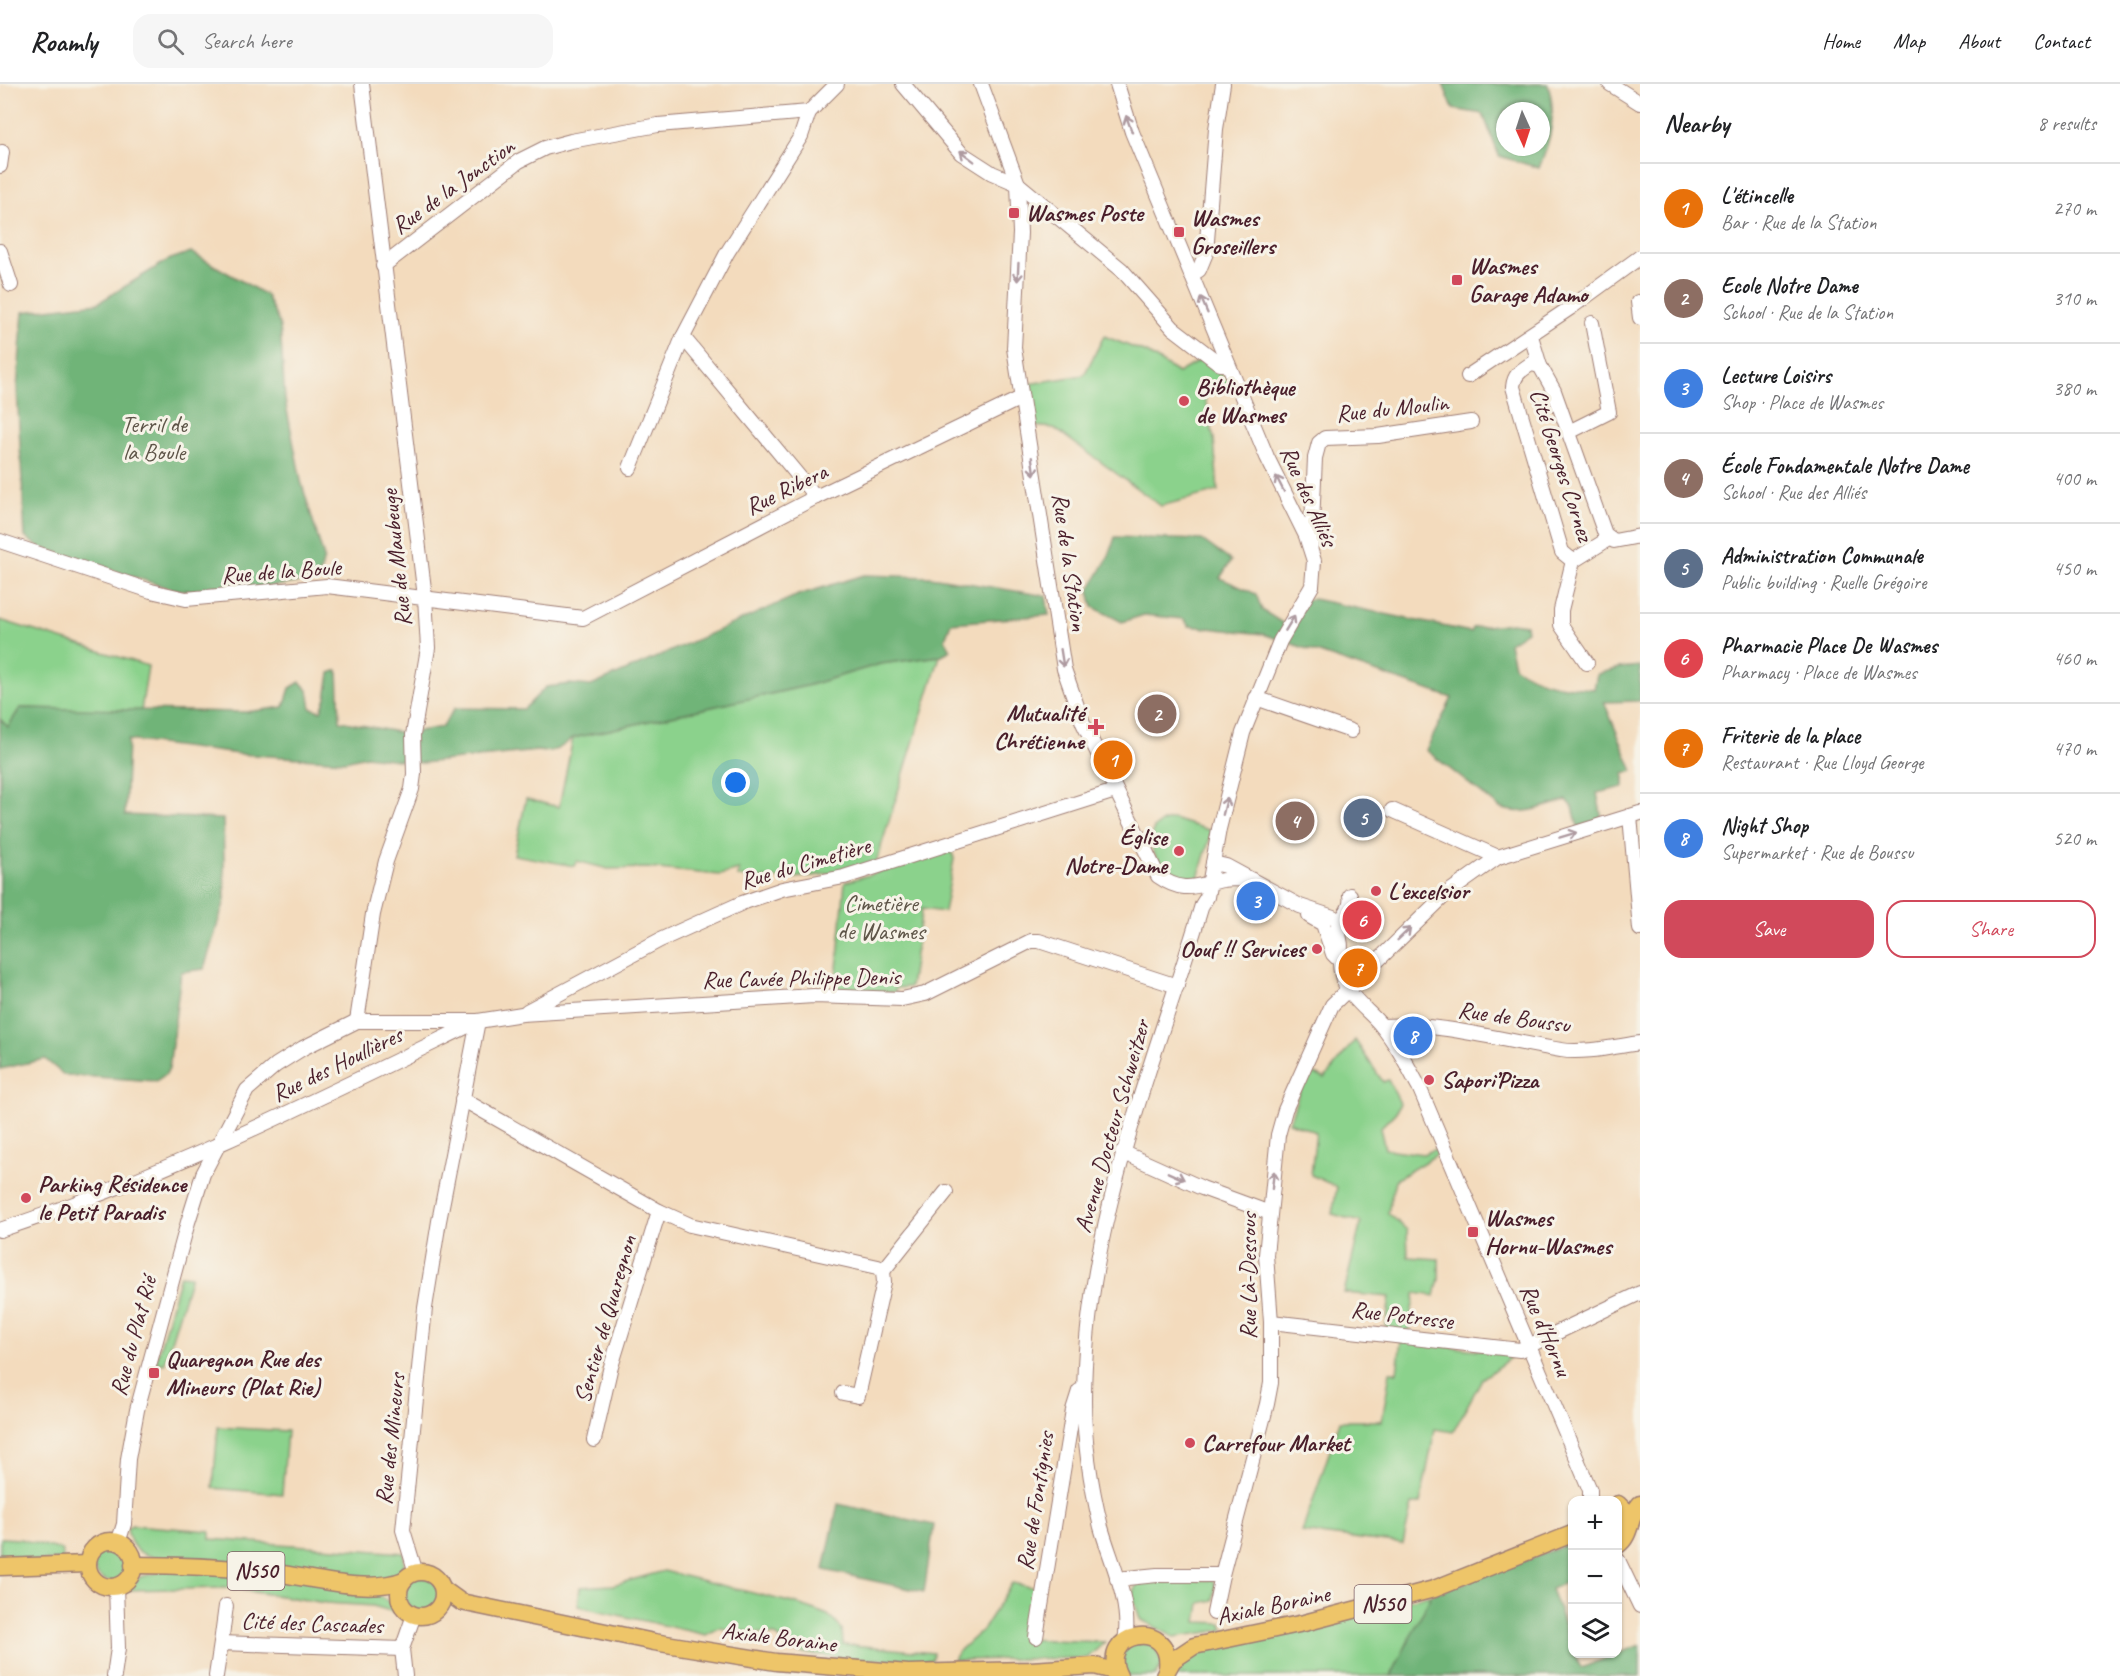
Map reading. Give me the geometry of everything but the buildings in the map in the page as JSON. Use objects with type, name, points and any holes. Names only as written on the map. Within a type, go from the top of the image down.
[{"type":"main road","points":[[1622,1504],[1640,1503]]},
{"type":"main road","points":[[1624,1537],[1631,1517],[1640,1503]]},
{"type":"main road","points":[[1622,1509],[1626,1513],[1624,1537]]},
{"type":"main road","name":"Axiale Boraine","points":[[1165,1672],[1179,1653],[1194,1646],[1394,1601],[1468,1577],[1568,1538]]},
{"type":"main road","points":[[111,1541],[118,1543],[130,1551],[134,1565],[130,1577],[116,1586],[96,1582],[88,1564],[92,1550],[98,1545],[111,1541]]},
{"type":"main road","points":[[0,1567],[88,1564]]},
{"type":"main road","name":"N550","points":[[134,1565],[185,1565],[257,1571],[377,1587],[400,1600],[408,1612],[414,1615],[426,1616],[436,1610],[461,1602]]},
{"type":"main road","name":"N550","points":[[377,1587],[410,1577],[430,1575],[442,1589],[461,1602]]},
{"type":"main road","points":[[400,1600],[399,1593],[410,1577]]},
{"type":"main road","points":[[436,1610],[442,1600],[442,1589]]},
{"type":"main road","name":"Axiale Boraine","points":[[461,1602],[718,1654],[837,1669],[962,1672],[1095,1666],[1110,1670],[1118,1676]]},
{"type":"main road","name":"Axiale Boraine","points":[[1095,1666],[1133,1636],[1154,1639],[1167,1653],[1165,1672]]},
{"type":"main road","name":"N550","points":[[1154,1639],[1170,1646],[1194,1646]]},
{"type":"main road","name":"Axiale Boraine","points":[[1118,1676],[1114,1662],[1120,1648]]},
{"type":"street","name":"Rue de Maubeuge","points":[[357,1021],[373,914],[386,861],[412,789],[414,761],[412,735],[428,648],[425,597],[362,84]]},
{"type":"street","points":[[630,468],[683,337],[723,248],[801,136],[809,112],[837,84]]},
{"type":"street","points":[[903,84],[961,153],[992,173],[1018,184],[1122,270],[1173,328],[1220,364],[1228,364]]},
{"type":"street","points":[[981,84],[1018,184]]},
{"type":"street","name":"Rue des Alliés","points":[[1117,84],[1130,128],[1271,466],[1311,550],[1314,561],[1312,586],[1284,634],[1243,733],[1213,863]]},
{"type":"street","points":[[1191,275],[1199,270],[1206,253],[1216,129],[1223,84]]},
{"type":"street","points":[[1610,84],[1640,103]]},
{"type":"street","name":"Rue de la Jonction","points":[[383,266],[519,161],[545,148],[658,125],[809,112]]},
{"type":"street","points":[[0,166],[2,152]]},
{"type":"street","name":"Rue de la Station","points":[[1018,184],[1020,233],[1014,328],[1021,398],[1064,669],[1081,719],[1158,876],[1167,883],[1203,886],[1222,880],[1252,880]]},
{"type":"street","points":[[0,251],[11,285]]},
{"type":"street","points":[[1468,376],[1531,336],[1640,257]]},
{"type":"street","points":[[1638,302],[1640,318]]},
{"type":"street","name":"Cité Georges Cornez","points":[[1569,432],[1610,412],[1592,323]]},
{"type":"street","name":"Cité Georges Cornez","points":[[1531,336],[1540,366],[1554,391],[1604,529],[1610,538],[1619,541],[1640,536]]},
{"type":"street","points":[[683,337],[816,497]]},
{"type":"street","name":"Cité Georges Cornez","points":[[1540,366],[1531,364],[1521,370],[1513,380],[1513,387],[1562,552],[1573,561]]},
{"type":"street","name":"Rue Ribera","points":[[571,618],[584,618],[816,497],[1021,398]]},
{"type":"street","name":"Rue du Moulin","points":[[1311,550],[1315,458],[1319,443],[1333,436],[1378,436],[1471,422]]},
{"type":"street","name":"Cité Georges Cornez","points":[[1587,663],[1561,625],[1561,610],[1573,561],[1610,538]]},
{"type":"street","name":"Rue de la Boule","points":[[0,541],[151,591],[186,599],[327,586],[425,597],[571,618]]},
{"type":"street","points":[[1256,698],[1351,731]]},
{"type":"street","name":"Rue du Cimetière","points":[[522,1014],[660,940],[742,903],[774,891],[844,877],[1115,791]]},
{"type":"street","points":[[1392,810],[1498,856]]},
{"type":"street","points":[[1635,815],[1640,929]]},
{"type":"street","name":"Rue Là-Dessous","points":[[1214,1613],[1267,1404],[1270,1383],[1271,1322],[1266,1275],[1278,1135],[1285,1110],[1332,1005],[1446,894],[1498,856],[1635,815]]},
{"type":"street","points":[[1203,886],[1213,863],[1226,866],[1300,906],[1307,915],[1330,924],[1333,954],[1338,959],[1338,968],[1347,989]]},
{"type":"street","name":"Avenue Docteur Schweitzer","points":[[1128,1618],[1101,1527],[1089,1464],[1084,1374],[1092,1286],[1122,1152],[1202,905],[1203,886]]},
{"type":"street","name":"Rue Cavée Philippe Denis","points":[[478,1022],[522,1014],[814,996],[902,999],[925,994],[1031,941],[1039,941],[1177,986]]},
{"type":"street","name":"Rue d'Hornu","points":[[1347,989],[1382,1026],[1402,1054],[1419,1087],[1590,1495]]},
{"type":"street","points":[[357,1021],[478,1022]]},
{"type":"street","name":"Rue du Plat Rié","points":[[118,1543],[124,1524],[128,1459],[136,1410],[194,1200],[216,1147],[238,1105],[262,1076],[303,1048],[357,1021]]},
{"type":"street","name":"Rue des Mineurs","points":[[410,1577],[403,1530],[425,1308],[478,1022]]},
{"type":"street","name":"Rue des Houllières","points":[[0,1230],[116,1189],[216,1147],[478,1022]]},
{"type":"street","name":"Rue de Boussu","points":[[1382,1026],[1400,1025],[1471,1033],[1564,1051],[1640,1043]]},
{"type":"street","name":"Sentier de Quaregnon","points":[[462,1099],[659,1211],[690,1226],[880,1269]]},
{"type":"street","points":[[1122,1152],[1202,1188],[1270,1213]]},
{"type":"street","points":[[843,1393],[858,1396],[884,1282],[880,1269],[946,1192]]},
{"type":"street","name":"Sentier de Quaregnon","points":[[594,1440],[610,1370],[659,1211]]},
{"type":"street","points":[[1528,1347],[1640,1293]]},
{"type":"street","name":"Rue Potresse","points":[[1271,1322],[1501,1350],[1520,1350],[1528,1347]]},
{"type":"street","name":"Rue de Fontignies","points":[[1036,1636],[1073,1410],[1084,1374]]},
{"type":"street","points":[[1622,1567],[1640,1606]]},
{"type":"street","points":[[1117,1579],[1222,1575]]},
{"type":"street","points":[[114,1676],[118,1648],[116,1586]]},
{"type":"street","name":"Cité des Cascades","points":[[216,1676],[226,1606]]},
{"type":"street","points":[[405,1676],[402,1649],[414,1615]]},
{"type":"street","points":[[1128,1618],[1137,1629],[1154,1639]]},
{"type":"street","points":[[1120,1648],[1128,1618]]},
{"type":"street","name":"Cité des Cascades","points":[[221,1643],[402,1649]]},
{"type":"green space","points":[[1443,84],[1548,84],[1552,106],[1550,132],[1550,102],[1496,102],[1496,148],[1483,114],[1453,109]]},
{"type":"green space","points":[[1499,156],[1544,156],[1539,168]]},
{"type":"green space","name":"Terril de la Boule","points":[[191,252],[266,295],[280,325],[285,400],[301,481],[324,558],[319,578],[285,585],[246,589],[206,591],[172,589],[39,547],[25,537],[17,389],[23,312],[98,303],[168,260]]},
{"type":"green space","points":[[1104,336],[1147,353],[1178,373],[1204,358],[1230,383],[1204,394],[1214,439],[1218,491],[1161,506],[1054,428],[1032,426],[1021,385],[1084,375]]},
{"type":"green space","points":[[1115,537],[1202,540],[1231,561],[1220,578],[1256,594],[1262,610],[1287,626],[1304,600],[1313,599],[1471,632],[1472,628],[1511,623],[1526,625],[1527,631],[1509,643],[1514,666],[1532,677],[1562,686],[1594,689],[1597,674],[1619,668],[1640,666],[1640,701],[1604,702],[1633,771],[1624,774],[1624,787],[1597,793],[1602,819],[1578,827],[1573,807],[1567,800],[1526,811],[1500,808],[1426,750],[1452,698],[1263,634],[1189,626],[1184,619],[1144,615],[1122,622],[1093,607],[1089,591],[1109,556]]},
{"type":"green space","points":[[864,575],[931,577],[1046,596],[1049,615],[951,623],[945,639],[951,650],[940,656],[880,664],[806,686],[573,738],[561,747],[548,752],[537,751],[422,763],[366,756],[345,761],[238,754],[128,740],[125,815],[223,819],[225,900],[204,969],[181,972],[169,1068],[166,1074],[156,1081],[64,1075],[45,1059],[0,1069],[0,719],[8,727],[20,708],[246,712],[284,707],[290,688],[300,682],[308,690],[311,708],[321,711],[326,698],[330,673],[338,670],[340,721],[413,735],[419,731],[442,727],[455,708],[524,709],[546,687],[570,684],[591,686],[798,595]]},
{"type":"green space","points":[[0,620],[148,666],[141,711],[20,708],[8,728],[0,719]]},
{"type":"green space","name":"Cimetière de Wasmes","points":[[940,656],[876,863],[808,877],[773,879],[738,877],[739,870],[720,875],[648,868],[608,869],[577,861],[574,866],[514,855],[526,799],[559,807],[573,738],[806,686],[880,664]]},
{"type":"green space","points":[[1173,819],[1212,831],[1198,878],[1184,880],[1163,872],[1150,844],[1154,828]]},
{"type":"green space","name":"Cimetière de Wasmes","points":[[952,850],[954,859],[944,912],[922,909],[910,987],[896,988],[895,992],[835,990],[845,882]]},
{"type":"green space","points":[[1355,1040],[1383,1082],[1388,1080],[1400,1103],[1396,1112],[1380,1128],[1385,1149],[1423,1154],[1439,1148],[1441,1152],[1395,1180],[1388,1213],[1407,1230],[1408,1257],[1439,1259],[1439,1279],[1435,1296],[1415,1293],[1407,1337],[1385,1332],[1390,1297],[1344,1293],[1361,1222],[1332,1214],[1337,1187],[1311,1175],[1316,1132],[1289,1122],[1307,1071],[1325,1078]]},
{"type":"green space","points":[[180,1275],[191,1276],[164,1364],[156,1362]]},
{"type":"green space","points":[[1401,1341],[1504,1353],[1510,1358],[1482,1379],[1453,1432],[1435,1429],[1420,1504],[1412,1504],[1403,1544],[1302,1532],[1340,1421],[1382,1421],[1390,1372],[1397,1372]]},
{"type":"green space","points":[[218,1427],[287,1431],[282,1494],[213,1488]]},
{"type":"green space","points":[[838,1504],[934,1525],[924,1592],[824,1570]]},
{"type":"green space","points":[[132,1525],[210,1531],[210,1539],[404,1553],[404,1567],[400,1573],[378,1580],[377,1594],[390,1603],[397,1613],[373,1606],[326,1603],[228,1588],[127,1590],[140,1577],[161,1572],[162,1558],[148,1556],[134,1547],[127,1528]]},
{"type":"green space","points":[[0,1538],[20,1539],[62,1550],[63,1560],[0,1563]]},
{"type":"green space","points":[[1568,1544],[1568,1582],[1551,1589],[1568,1635],[1568,1658],[1577,1658],[1581,1668],[1607,1658],[1622,1658],[1622,1652],[1640,1645],[1640,1676],[1391,1676],[1432,1594]]},
{"type":"green space","points":[[111,1547],[123,1552],[128,1564],[123,1576],[111,1581],[99,1576],[94,1564],[99,1552]]},
{"type":"green space","points":[[664,1571],[801,1605],[828,1615],[842,1629],[843,1644],[933,1653],[932,1660],[853,1659],[795,1652],[775,1635],[719,1628],[706,1635],[578,1606],[580,1587],[613,1585]]},
{"type":"green space","points":[[421,1577],[433,1582],[438,1594],[433,1606],[421,1611],[409,1606],[404,1594],[409,1582]]},
{"type":"green space","points":[[1212,1580],[1216,1585],[1213,1600],[1200,1603],[1197,1622],[1222,1623],[1224,1630],[1174,1637],[1140,1619],[1132,1593],[1139,1582]]},
{"type":"green space","points":[[1012,1583],[1036,1588],[1033,1619],[1022,1627],[1022,1639],[1105,1642],[1087,1658],[954,1660],[958,1652],[983,1629]]},
{"type":"green space","points":[[1432,1594],[1391,1676],[1171,1676],[1179,1661],[1193,1653]]},
{"type":"green space","points":[[1133,1642],[1154,1645],[1162,1663],[1156,1676],[1126,1676],[1123,1672],[1123,1652]]},
{"type":"place","name":"Wasmes Poste","points":[[1014,213]]},
{"type":"place","name":"Wasmes Groseillers","points":[[1179,232]]},
{"type":"place","name":"Wasmes Garage Adamo","points":[[1457,280]]},
{"type":"place","name":"Bibliothèque de Wasmes","points":[[1184,401]]},
{"type":"place","name":"Ecole Notre Dame","points":[[1157,714]]},
{"type":"place","name":"Mutualité Chrétienne","points":[[1096,727]]},
{"type":"place","name":"L'étincelle","points":[[1113,760]]},
{"type":"place","name":"Administration Communale","points":[[1363,818]]},
{"type":"place","name":"École Fondamentale Notre Dame","points":[[1295,821]]},
{"type":"place","name":"Église Notre-Dame","points":[[1179,851]]},
{"type":"place","name":"L'excelsior","points":[[1376,891]]},
{"type":"place","name":"Lecture Loisirs","points":[[1256,901]]},
{"type":"place","name":"Pharmacie Place De Wasmes","points":[[1362,920]]},
{"type":"place","name":"Oouf !! Services","points":[[1317,949]]},
{"type":"place","name":"Friterie de la place","points":[[1358,968]]},
{"type":"place","name":"Night Shop","points":[[1413,1036]]},
{"type":"place","name":"Sapori’Pizza","points":[[1429,1080]]},
{"type":"place","name":"Parking Résidence le Petit Paradis","points":[[26,1198]]},
{"type":"place","name":"Wasmes Hornu-Wasmes","points":[[1473,1232]]},
{"type":"place","name":"Quaregnon Rue des Mineurs (Plat Rie)","points":[[154,1373]]},
{"type":"place","name":"Carrefour Market","points":[[1190,1443]]}]
